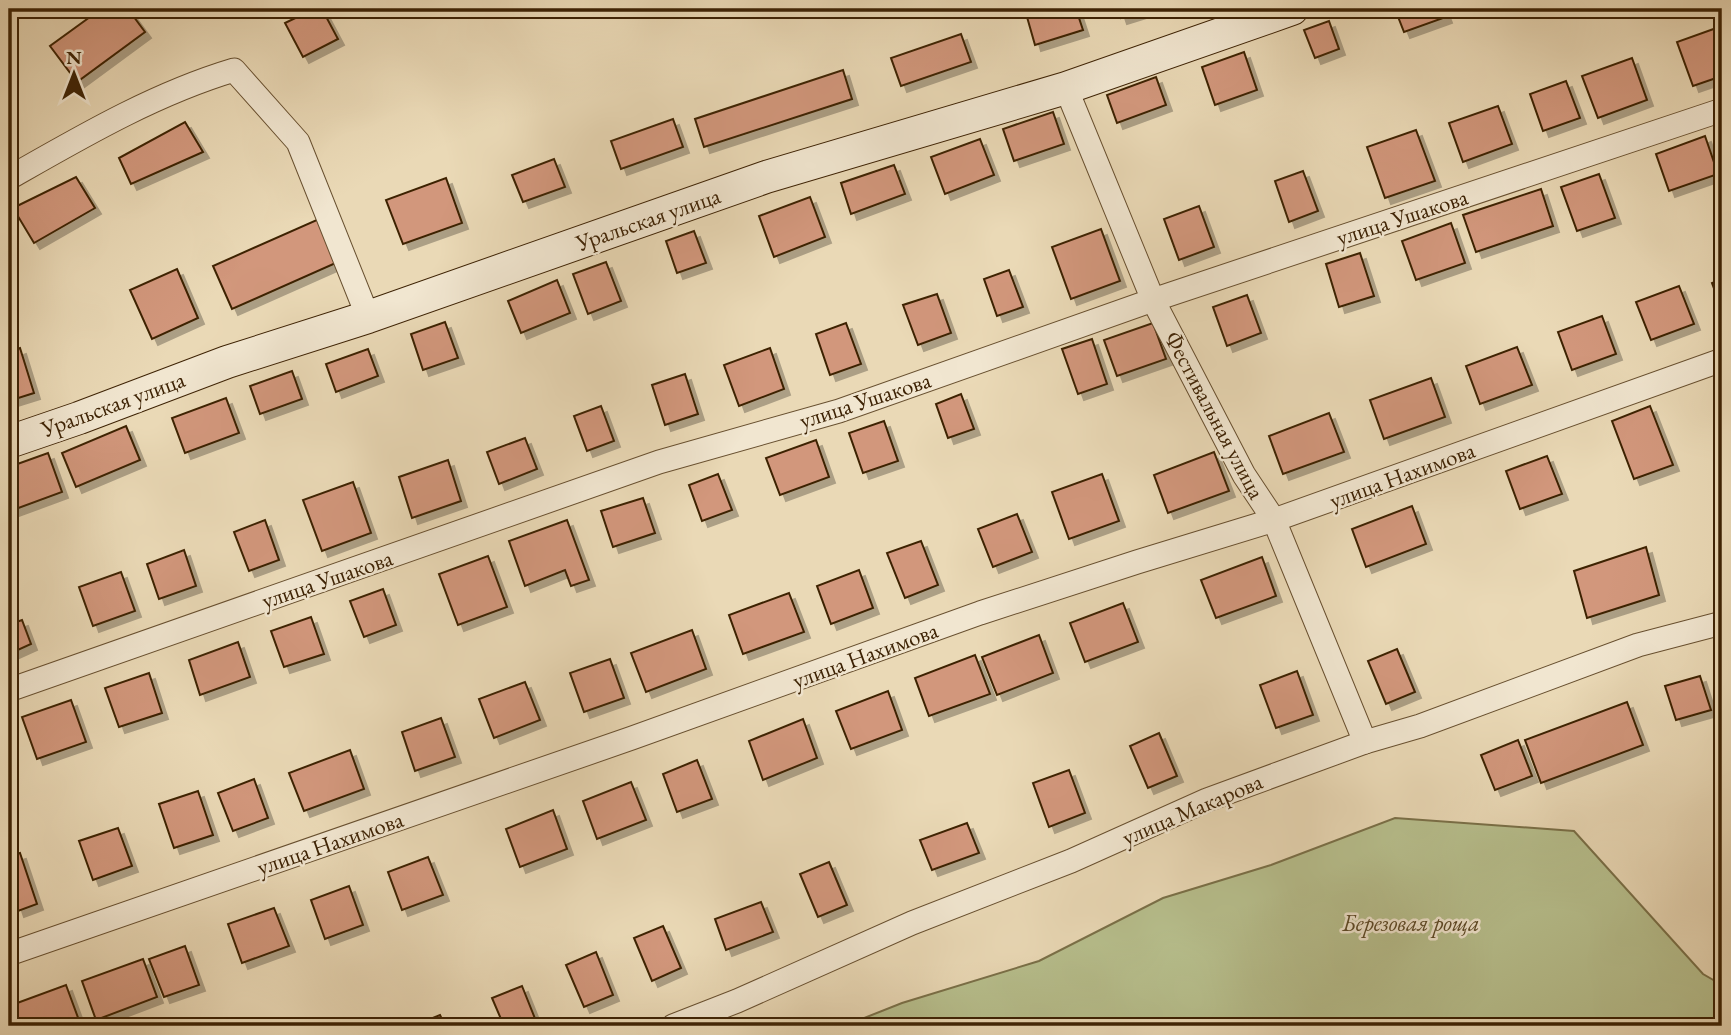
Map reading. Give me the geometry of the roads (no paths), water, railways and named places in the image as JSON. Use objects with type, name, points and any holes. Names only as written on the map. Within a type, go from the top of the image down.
[{"type":"street","name":"Уральская улица","points":[[9,442],[227,362],[368,317],[766,177],[1066,88],[1292,9]]},
{"type":"street","points":[[9,178],[83,135],[181,88],[234,69],[298,142],[368,317]]},
{"type":"street","name":"Фестивальная улица","points":[[1066,88],[1153,300],[1244,475],[1274,520],[1365,741]]},
{"type":"street","name":"улица Ушакова","points":[[9,690],[659,462],[839,411],[1153,300],[1722,110]]},
{"type":"street","name":"улица Нахимова","points":[[9,954],[980,614],[1274,520],[1722,360]]},
{"type":"street","name":"улица Макарова","points":[[673,1026],[737,1001],[912,923],[1071,861],[1207,800],[1365,741],[1420,726],[1637,645],[1722,623]]},
{"type":"park label","name":"Березовая роща","points":[[1411,923]]}]
